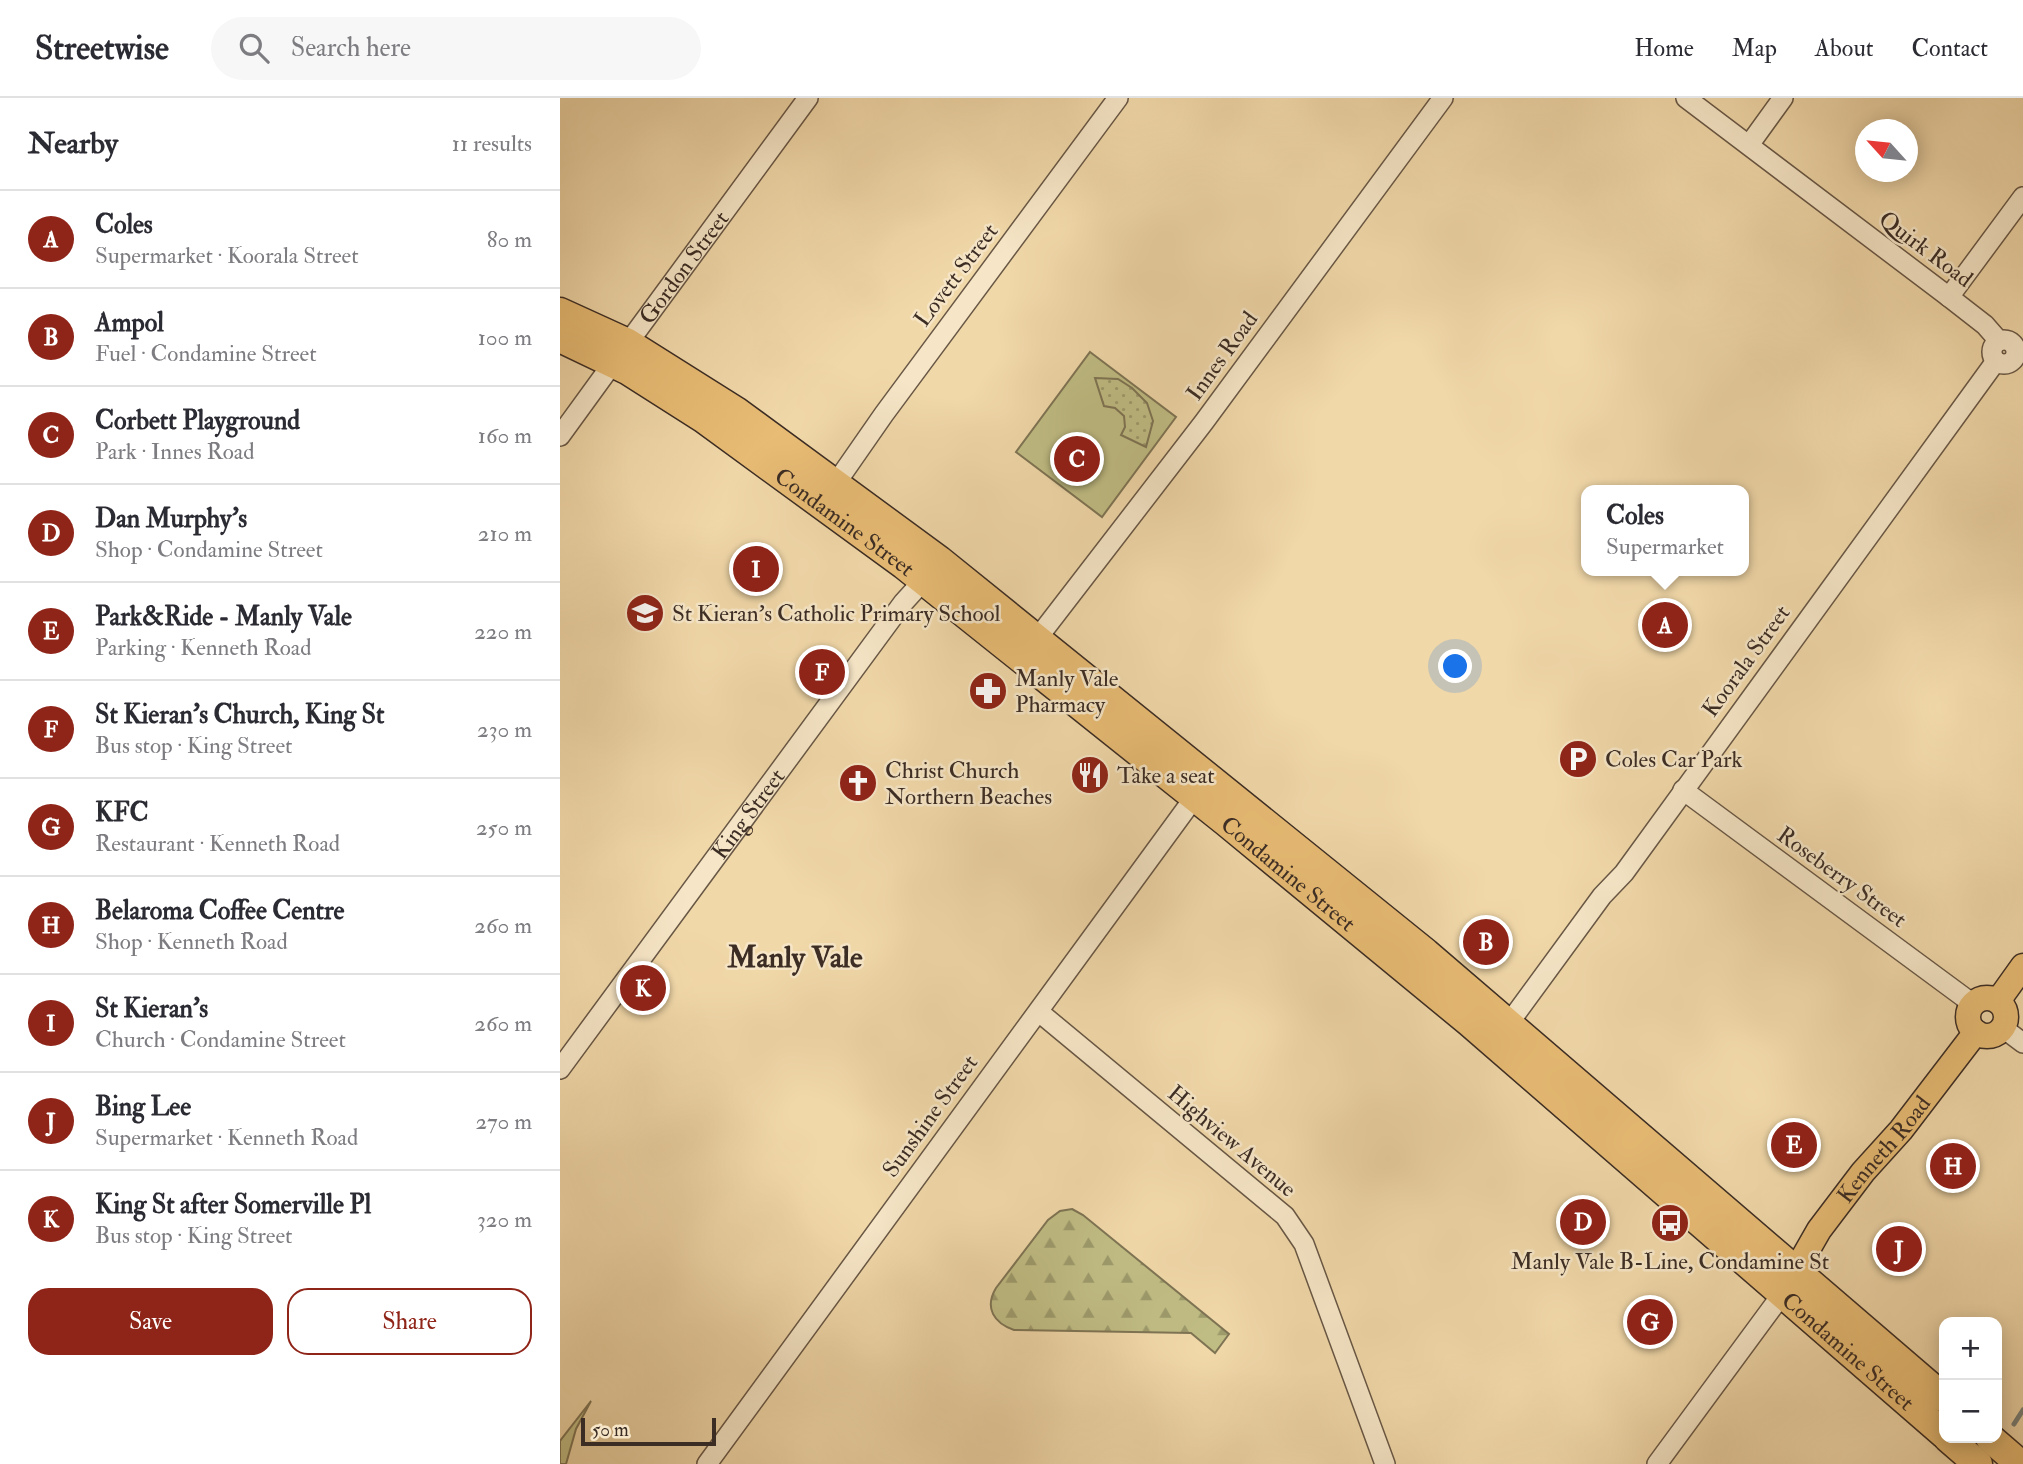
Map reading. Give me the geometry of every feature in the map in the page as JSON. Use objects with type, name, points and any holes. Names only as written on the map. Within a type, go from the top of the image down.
[{"type":"highway","name":"Condamine Street","points":[[560,312],[620,353],[704,419],[826,506],[931,570],[1036,640],[1426,953],[1509,1023],[1790,1282],[1939,1429]]},
{"type":"highway","name":"Condamine Street","points":[[560,338],[620,353],[736,411],[836,483],[931,570],[1194,798],[1790,1282],[1939,1394]]},
{"type":"highway","name":"Condamine Street","points":[[1954,1443],[1976,1463]]},
{"type":"highway","points":[[1996,1443],[2017,1462]]},
{"type":"main road","points":[[1998,1001],[2023,966]]},
{"type":"main road","points":[[1985,998],[1998,1001],[2007,1016],[2003,1028],[1992,1036],[1976,1032],[1968,1019],[1973,1004],[1985,998]]},
{"type":"main road","name":"Kenneth Road","points":[[1790,1282],[1819,1230],[1863,1172],[1901,1130],[1976,1032]]},
{"type":"street","name":"Gordon Street","points":[[560,436],[808,98]]},
{"type":"street","name":"Lovett Street","points":[[836,483],[1118,98]]},
{"type":"street","name":"Innes Road","points":[[1036,640],[1204,422],[1443,98]]},
{"type":"street","name":"Quirk Road","points":[[1686,98],[1985,325],[1998,341]]},
{"type":"street","points":[[1749,145],[1783,98]]},
{"type":"street","points":[[1949,297],[2023,197]]},
{"type":"street","points":[[1998,341],[2010,341],[2019,355],[2010,362],[2001,364],[1996,361],[1992,350],[1998,341]]},
{"type":"street","name":"Koorala Street","points":[[1509,1023],[1602,896],[1624,873],[1996,361]]},
{"type":"street","name":"King Street","points":[[560,1069],[903,603],[931,570]]},
{"type":"street","name":"Roseberry Street","points":[[1682,790],[1973,1004]]},
{"type":"street","name":"Sunshine Street","points":[[707,1464],[1194,798]]},
{"type":"street","name":"Highview Avenue","points":[[1039,1012],[1285,1216],[1304,1244],[1385,1464]]},
{"type":"street","points":[[2003,1028],[2023,1043]]},
{"type":"street","name":"Kenneth Road","points":[[1657,1464],[1790,1282]]},
{"type":"green space","points":[[1090,352],[1176,417],[1102,517],[1016,452]]},
{"type":"green space","points":[[1095,378],[1118,379],[1147,403],[1153,421],[1146,447],[1121,435],[1125,427],[1124,416],[1115,408],[1104,406]]},
{"type":"green space","points":[[1072,1209],[1083,1215],[1229,1334],[1215,1353],[1191,1333],[1014,1330],[996,1319],[991,1302],[996,1288],[1048,1220],[1060,1211]]},
{"type":"green space","points":[[591,1401],[576,1429],[566,1464],[560,1464],[560,1441]]},
{"type":"waterway","points":[[2014,1424],[2023,1410]]},
{"type":"place","name":"Corbett Playground","points":[[1077,459]]},
{"type":"place","name":"St Kieran's","points":[[756,569]]},
{"type":"place","name":"St Kieran's Catholic Primary School","points":[[645,613]]},
{"type":"place","name":"Coles","points":[[1665,625]]},
{"type":"place","name":"St Kieran's Church, King St","points":[[822,672]]},
{"type":"place","name":"Manly Vale Pharmacy","points":[[988,691]]},
{"type":"place","name":"Coles Car Park","points":[[1578,759]]},
{"type":"place","name":"Take a seat","points":[[1090,775]]},
{"type":"place","name":"Christ Church Northern Beaches","points":[[858,783]]},
{"type":"place","name":"Ampol","points":[[1486,942]]},
{"type":"place","name":"King St after Somerville Pl","points":[[643,988]]},
{"type":"place","name":"Park&Ride - Manly Vale","points":[[1794,1145]]},
{"type":"place","name":"Belaroma Coffee Centre","points":[[1953,1166]]},
{"type":"place","name":"Dan Murphy's","points":[[1583,1222]]},
{"type":"place","name":"Manly Vale B-Line, Condamine St","points":[[1670,1223]]},
{"type":"place","name":"Bing Lee","points":[[1899,1249]]},
{"type":"place","name":"KFC","points":[[1650,1322]]},
{"type":"district","name":"Manly Vale","points":[[795,957]]}]
